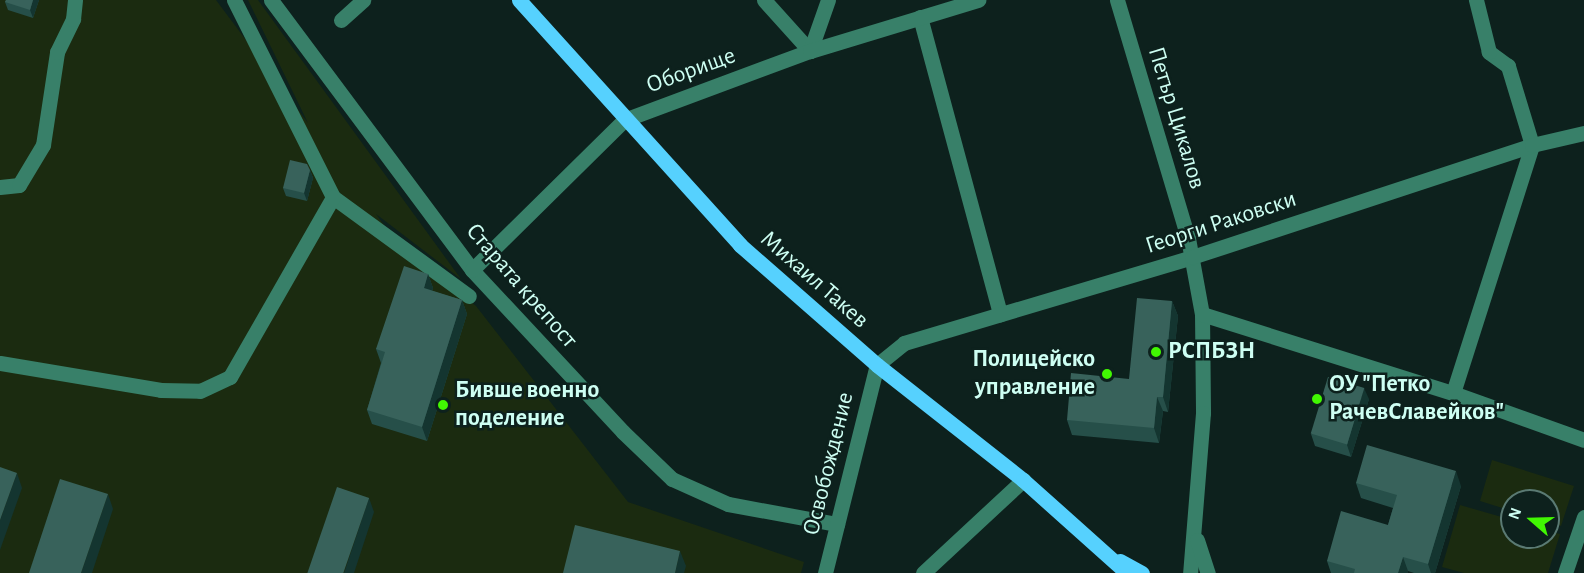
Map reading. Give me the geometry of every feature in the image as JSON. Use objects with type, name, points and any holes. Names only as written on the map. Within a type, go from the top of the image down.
[{"type":"main road","name":"Михаил Такев","points":[[519,0],[624,120],[740,245],[877,365],[1023,480],[1114,558],[1127,573]]},
{"type":"main road","name":"Михаил Такев","points":[[1114,558],[1142,573]]},
{"type":"street","points":[[0,187],[19,185],[43,145],[57,52],[73,19],[75,0]]},
{"type":"street","points":[[234,0],[333,197],[469,296]]},
{"type":"street","name":"Старата крепост","points":[[271,0],[472,270],[623,432],[672,478],[728,504],[837,524]]},
{"type":"street","points":[[341,20],[363,0]]},
{"type":"street","points":[[764,0],[810,51],[828,0]]},
{"type":"street","name":"Оборище","points":[[472,270],[624,120],[810,51],[978,0]]},
{"type":"street","name":"Петър Цикалов","points":[[1117,0],[1192,257],[1202,314],[1203,413],[1196,537],[1190,573]]},
{"type":"street","points":[[1454,393],[1532,145],[1508,66],[1489,52],[1476,0]]},
{"type":"street","points":[[920,17],[1000,314]]},
{"type":"street","name":"Георги Раковски","points":[[877,365],[904,343],[1192,257],[1532,145],[1584,133]]},
{"type":"street","points":[[0,363],[161,390],[200,391],[230,377],[333,197]]},
{"type":"street","points":[[1202,314],[1454,393],[1584,440]]},
{"type":"street","name":"Освобождение","points":[[825,573],[877,365]]},
{"type":"street","points":[[923,573],[1023,480]]},
{"type":"street","points":[[1565,573],[1584,517]]},
{"type":"street","name":"Петър Цикалов","points":[[1196,537],[1208,573]]},
{"type":"green space","points":[[0,0],[216,0],[308,123],[248,0],[258,0],[461,279],[376,214],[394,239],[476,306],[628,502],[804,562],[801,573],[0,573]]},
{"type":"green space","points":[[1492,460],[1574,486],[1561,526],[1560,489],[1500,489],[1500,507],[1480,501]]},
{"type":"green space","points":[[1460,505],[1500,517],[1500,549],[1555,549],[1548,573],[1464,573],[1442,567]]},
{"type":"building","points":[[6,0],[33,0],[30,10],[5,2]]},
{"type":"building","points":[[290,160],[307,164],[310,170],[304,193],[283,188]]},
{"type":"building","points":[[404,266],[428,274],[424,288],[462,300],[422,427],[367,410],[385,352],[376,349]]},
{"type":"building","name":"РСПБЗН","points":[[1137,298],[1172,301],[1163,397],[1157,397],[1154,428],[1067,420],[1071,373],[1129,379]]},
{"type":"building","points":[[1328,377],[1364,388],[1347,445],[1311,433]]},
{"type":"building","points":[[1367,445],[1456,471],[1428,564],[1403,557],[1398,573],[1354,573],[1355,569],[1327,561],[1341,511],[1388,525],[1397,495],[1356,483]]},
{"type":"building","points":[[0,467],[17,473],[0,520]]},
{"type":"building","points":[[60,479],[108,494],[81,573],[29,573]]},
{"type":"building","points":[[337,487],[369,498],[343,573],[307,573]]},
{"type":"building","points":[[575,525],[680,551],[675,573],[563,573]]},
{"type":"place","name":"РСПБЗН","points":[[1156,352]]},
{"type":"place","name":"Полицейско управление","points":[[1107,374]]},
{"type":"place","name":"ОУ \"Петко РачевСлавейков\"","points":[[1317,399]]},
{"type":"place","name":"Бивше военно поделение","points":[[443,405]]}]
